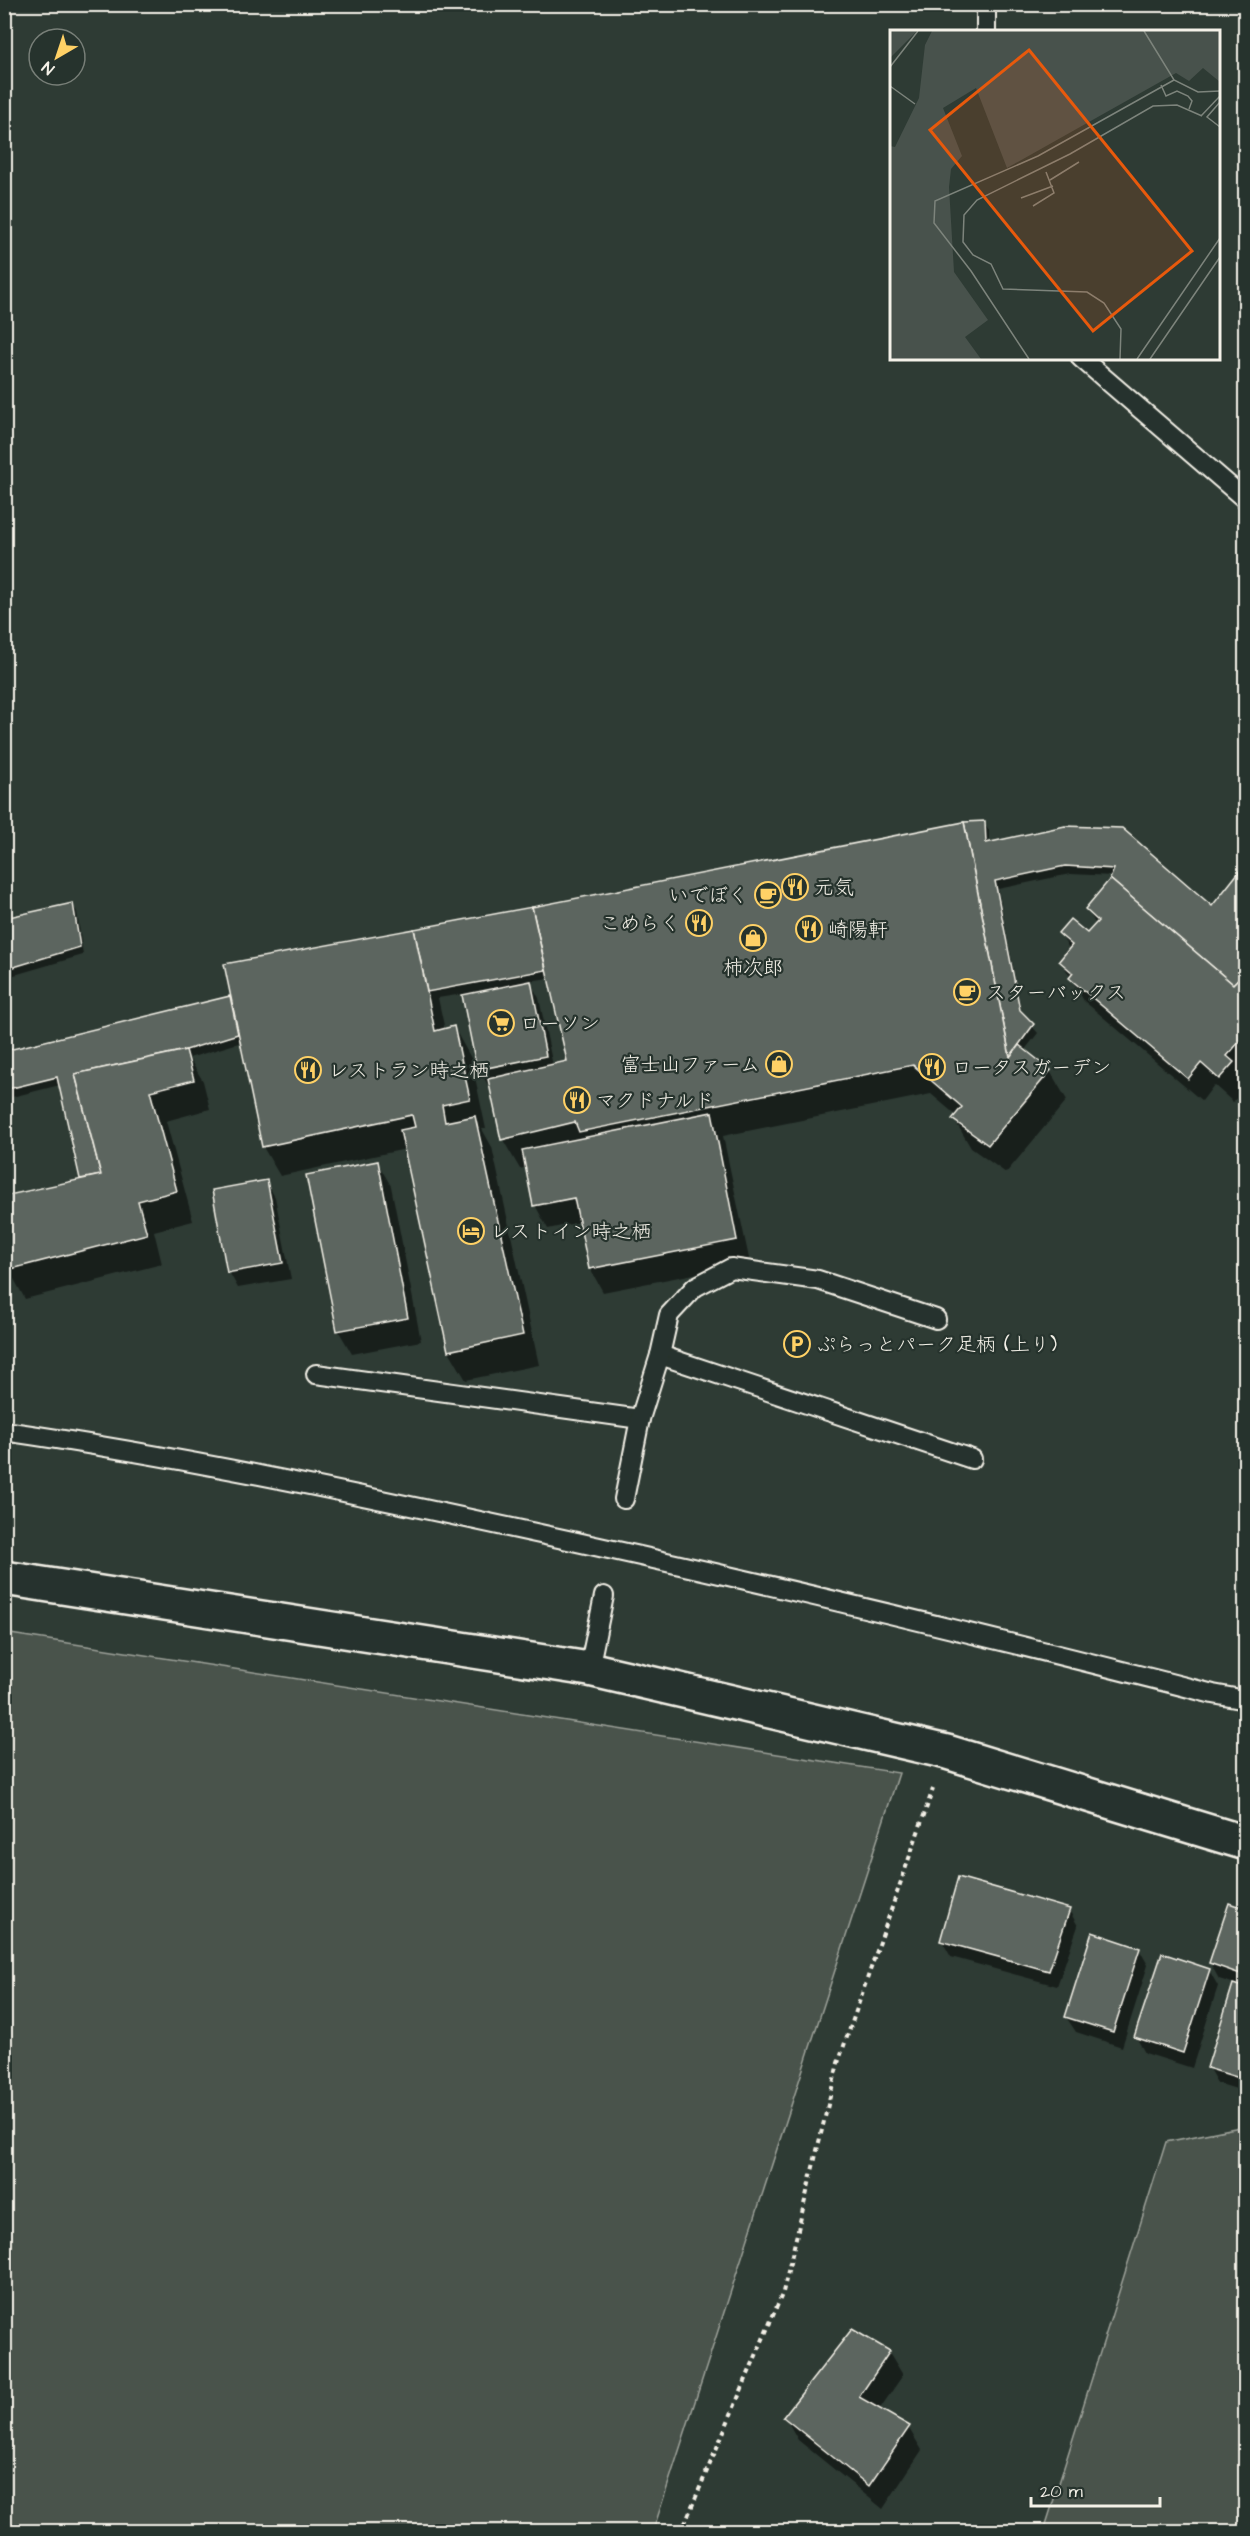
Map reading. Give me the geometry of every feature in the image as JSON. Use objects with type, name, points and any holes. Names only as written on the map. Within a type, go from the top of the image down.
[{"type":"street","points":[[4,1578],[589,1669],[947,1752],[1245,1843]]},
{"type":"lane","points":[[986,4],[986,30]]},
{"type":"lane","points":[[1083,360],[1245,500]]},
{"type":"lane","points":[[624,1499],[640,1419],[660,1355],[669,1315],[695,1287],[731,1268],[818,1280],[936,1319]]},
{"type":"lane","points":[[660,1355],[972,1459]]},
{"type":"lane","points":[[316,1374],[640,1419]]},
{"type":"lane","points":[[4,1431],[333,1489],[657,1559],[971,1632],[1212,1694],[1245,1700]]},
{"type":"lane","points":[[589,1669],[604,1596]]},
{"type":"path","points":[[681,2532],[783,2292],[838,2063],[947,1752]]},
{"type":"shaded area","points":[[4,1633],[899,1773],[653,2531],[5,2531]]},
{"type":"shaded area","points":[[1245,2126],[1245,2531],[1044,2531],[1166,2142]]},
{"type":"building","points":[[985,821],[986,843],[1065,826],[1122,828],[1212,906],[1246,863],[1246,985],[1238,979],[1233,984],[1110,879],[1114,869],[1065,866],[995,881],[1020,1010],[1034,1024],[1010,1057],[964,822]]},
{"type":"building","points":[[964,822],[1010,1057],[1019,1045],[1051,1070],[988,1145],[952,1119],[962,1107],[913,1065],[579,1132],[575,1122],[501,1140],[488,1079],[567,1061],[532,907]]},
{"type":"building","points":[[1110,879],[1233,984],[1238,979],[1246,985],[1246,1034],[1227,1056],[1234,1062],[1219,1079],[1201,1063],[1188,1079],[1069,978],[1073,973],[1059,961],[1072,945],[1058,933],[1070,919],[1087,933],[1098,921],[1085,909]]},
{"type":"building","points":[[73,903],[80,947],[4,970],[4,918]]},
{"type":"building","points":[[532,907],[546,970],[427,992],[414,929]]},
{"type":"building","points":[[414,929],[435,1031],[454,1026],[470,1099],[442,1105],[445,1122],[475,1116],[523,1335],[448,1351],[400,1130],[415,1127],[412,1115],[262,1147],[224,964]]},
{"type":"building","points":[[531,981],[546,1056],[477,1070],[462,995]]},
{"type":"building","points":[[230,996],[238,1034],[186,1050],[75,1074],[101,1175],[80,1179],[57,1077],[4,1090],[4,1051]]},
{"type":"building","points":[[186,1050],[194,1080],[150,1091],[177,1191],[138,1201],[147,1234],[7,1270],[4,1261],[4,1196],[101,1175],[75,1074]]},
{"type":"building","points":[[712,1112],[737,1240],[589,1269],[574,1198],[533,1206],[522,1150]]},
{"type":"building","points":[[378,1161],[408,1318],[337,1331],[306,1175]]},
{"type":"building","points":[[267,1180],[283,1263],[227,1273],[212,1190]]},
{"type":"building","points":[[958,1877],[1070,1909],[1049,1971],[940,1941]]},
{"type":"building","points":[[1229,1903],[1246,1909],[1246,1976],[1209,1963]]},
{"type":"building","points":[[1092,1932],[1140,1948],[1113,2032],[1065,2017]]},
{"type":"building","points":[[1162,1953],[1210,1969],[1183,2053],[1134,2037]]},
{"type":"building","points":[[1233,1984],[1246,1988],[1246,2080],[1207,2068]]},
{"type":"building","points":[[852,2329],[890,2351],[859,2397],[910,2426],[869,2486],[783,2417]]},
{"type":"place","name":"元気","points":[[795,887]]},
{"type":"place","name":"いでぼく","points":[[768,895]]},
{"type":"place","name":"こめらく","points":[[699,923]]},
{"type":"place","name":"崎陽軒","points":[[809,929]]},
{"type":"place","name":"柿次郎","points":[[753,938]]},
{"type":"place","name":"スターバックス","points":[[967,992]]},
{"type":"place","name":"ローソン","points":[[501,1023]]},
{"type":"place","name":"富士山ファーム","points":[[779,1064]]},
{"type":"place","name":"ロータスガーデン","points":[[932,1067]]},
{"type":"place","name":"レストラン時之栖","points":[[308,1070]]},
{"type":"place","name":"マクドナルド","points":[[577,1100]]},
{"type":"place","name":"レストイン時之栖","points":[[471,1231]]},
{"type":"place","name":"ぷらっとパーク足柄 (上り)","points":[[797,1344]]}]
